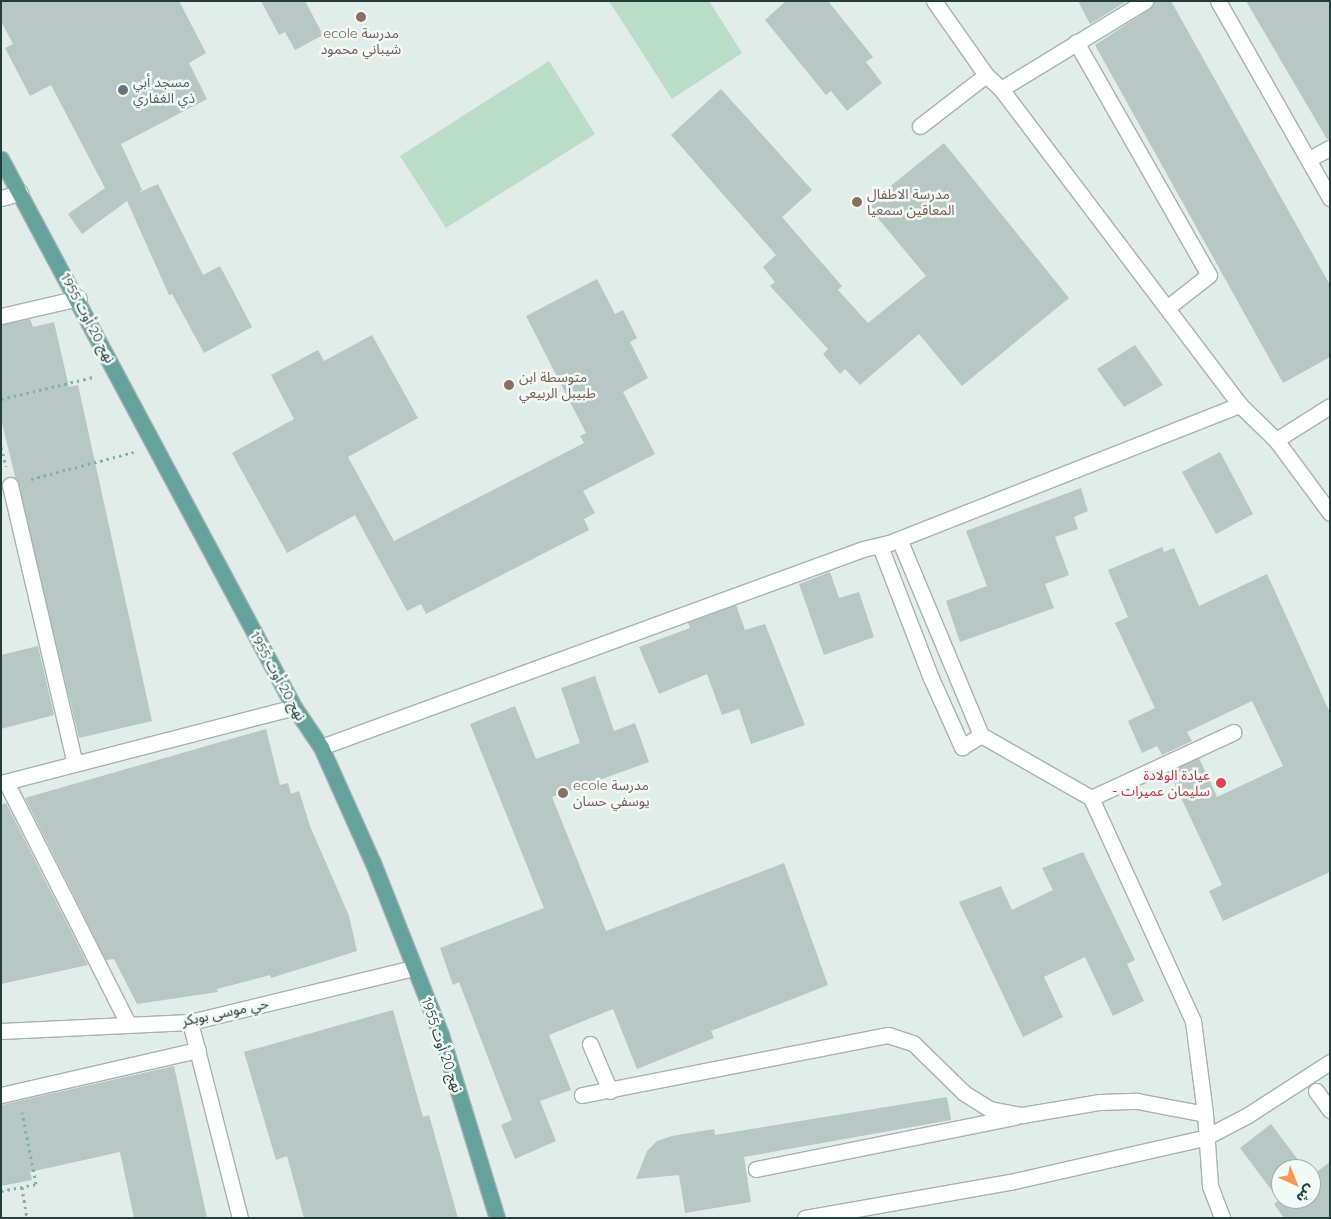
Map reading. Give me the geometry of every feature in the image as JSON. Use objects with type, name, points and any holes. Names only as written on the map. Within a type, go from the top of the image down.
[{"type":"main road","name":"نهج 20 أوت 1955","points":[[1,159],[78,298],[154,446],[294,707],[320,747],[373,863],[441,1035],[497,1218]]},
{"type":"street","points":[[934,1],[986,75],[1001,89],[1168,307],[1240,405],[1276,440],[1330,513]]},
{"type":"street","points":[[1001,89],[1145,1]]},
{"type":"street","points":[[1218,1],[1330,198]]},
{"type":"street","points":[[1076,42],[1210,275],[1168,307]]},
{"type":"street","points":[[920,126],[986,75]]},
{"type":"street","points":[[1309,159],[1330,148]]},
{"type":"street","points":[[1,198],[20,193]]},
{"type":"street","points":[[1,316],[78,298]]},
{"type":"street","points":[[320,747],[899,539],[1240,405]]},
{"type":"street","points":[[1276,440],[1330,406]]},
{"type":"street","points":[[10,485],[75,764]]},
{"type":"street","points":[[899,539],[981,735],[1091,798],[1193,1021],[1205,1114],[1204,1138],[1210,1186],[1222,1218]]},
{"type":"street","points":[[880,546],[931,678],[962,747],[981,735]]},
{"type":"street","points":[[128,1024],[4,782],[294,707]]},
{"type":"street","points":[[1091,798],[1234,732]]},
{"type":"street","name":"حي موسى بوبكر","points":[[1,1031],[190,1022],[414,968]]},
{"type":"street","points":[[190,1022],[240,1218]]},
{"type":"street","points":[[582,1096],[888,1035],[912,1043],[964,1093],[990,1109],[1022,1116]]},
{"type":"street","points":[[590,1044],[610,1090]]},
{"type":"street","points":[[1,1095],[198,1050]]},
{"type":"street","points":[[805,1218],[1010,1182],[1204,1138],[1248,1115],[1330,1062]]},
{"type":"street","points":[[1316,1091],[1330,1110]]},
{"type":"street","points":[[756,1169],[1100,1102],[1137,1101],[1205,1114]]},
{"type":"path","points":[[1,399],[115,371]]},
{"type":"path","points":[[10,485],[154,446]]},
{"type":"path","points":[[1,1190],[36,1184],[18,1091]]},
{"type":"path","points":[[22,1187],[27,1218]]},
{"type":"green space","points":[[609,1],[709,1],[742,53],[672,99]]},
{"type":"green space","points":[[549,61],[595,134],[446,228],[400,156]]},
{"type":"building","name":"مسجد أبي ذي الغفاري","points":[[1,1],[179,1],[206,53],[189,63],[207,99],[121,144],[142,190],[138,193],[158,184],[203,275],[220,266],[252,327],[204,353],[172,294],[169,295],[127,201],[82,234],[68,214],[105,188],[51,85],[30,96],[5,48],[13,44],[1,21]]},
{"type":"building","points":[[261,1],[305,1],[323,35],[295,50],[285,32],[279,35]]},
{"type":"building","points":[[786,1],[828,1],[873,57],[866,62],[882,83],[847,111],[831,91],[826,95],[765,20]]},
{"type":"building","points":[[1078,1],[1127,1],[1090,24]]},
{"type":"building","points":[[1154,1],[1171,1],[1330,285],[1330,357],[1283,383],[1095,45],[1150,9]]},
{"type":"building","points":[[1246,1],[1330,1],[1330,139],[1327,139]]},
{"type":"building","points":[[721,89],[812,190],[782,217],[842,286],[838,290],[868,323],[926,276],[867,205],[944,143],[1069,298],[962,386],[919,334],[860,385],[845,369],[840,374],[823,354],[828,349],[770,286],[775,282],[763,267],[776,255],[671,135]]},
{"type":"building","points":[[597,279],[615,314],[623,310],[637,338],[630,342],[648,378],[623,392],[655,454],[583,491],[595,513],[584,519],[589,530],[426,614],[421,604],[407,611],[355,515],[287,553],[232,453],[294,419],[271,375],[318,350],[324,361],[372,335],[418,418],[348,457],[394,541],[584,443],[580,436],[586,433],[526,316]]},
{"type":"building","points":[[30,319],[33,327],[54,322],[69,387],[78,385],[152,721],[79,738],[1,419],[1,325]]},
{"type":"building","points":[[1135,345],[1163,385],[1124,407],[1097,369]]},
{"type":"building","points":[[1220,452],[1253,514],[1216,534],[1182,472]]},
{"type":"building","points":[[1081,488],[1088,511],[1074,517],[1078,529],[1055,537],[1069,575],[1045,584],[1054,608],[960,642],[946,601],[987,586],[966,531]]},
{"type":"building","points":[[1162,547],[1164,552],[1174,548],[1199,606],[1267,574],[1330,713],[1330,872],[1223,921],[1209,891],[1222,885],[1169,772],[1199,758],[1217,797],[1283,766],[1252,701],[1187,732],[1192,741],[1162,755],[1157,746],[1142,753],[1128,721],[1155,708],[1115,623],[1128,617],[1108,570]]},
{"type":"building","points":[[830,572],[839,598],[859,592],[874,637],[824,655],[799,584]]},
{"type":"building","points":[[736,605],[745,630],[765,624],[805,725],[751,744],[739,709],[722,715],[707,674],[659,694],[639,647],[690,628],[688,623]]},
{"type":"building","points":[[38,646],[54,715],[1,729],[1,655]]},
{"type":"building","points":[[595,676],[614,731],[635,723],[649,762],[552,797],[606,931],[784,863],[828,985],[711,1031],[714,1038],[637,1069],[613,1009],[549,1035],[571,1090],[540,1101],[556,1141],[515,1159],[501,1125],[512,1120],[459,982],[453,985],[440,948],[544,908],[470,724],[515,706],[536,759],[580,743],[561,688]]},
{"type":"building","points":[[266,729],[280,785],[288,783],[291,794],[299,791],[310,826],[349,916],[357,951],[271,978],[270,975],[217,989],[218,992],[137,1004],[114,959],[106,960],[25,798]]},
{"type":"building","points":[[6,803],[88,965],[1,984],[1,805]]},
{"type":"building","points":[[1083,852],[1135,960],[1127,964],[1144,1001],[1113,1016],[1085,957],[1044,977],[1063,1017],[1023,1037],[959,902],[1001,886],[1012,910],[1053,890],[1042,868]]},
{"type":"building","points":[[393,1010],[423,1117],[429,1115],[458,1218],[304,1218],[287,1156],[276,1160],[244,1052]]},
{"type":"building","points":[[174,1066],[207,1218],[134,1218],[120,1152],[30,1172],[32,1180],[1,1186],[1,1105]]},
{"type":"building","points":[[947,1097],[951,1120],[744,1157],[751,1202],[685,1213],[679,1175],[636,1179],[647,1151],[657,1141],[672,1136],[714,1129],[715,1135]]},
{"type":"building","points":[[1271,1124],[1297,1159],[1271,1159],[1271,1189],[1240,1148]]},
{"type":"building","points":[[1330,1162],[1330,1218],[1284,1218],[1278,1209],[1321,1209],[1321,1169]]},
{"type":"place","name":"ecole مدرسة شيباني محمود","points":[[361,17]]},
{"type":"place","name":"مسجد أبي ذي الغفاري","points":[[123,90]]},
{"type":"place","name":"مدرسة الاطفال المعاقين سمعيا","points":[[857,202]]},
{"type":"place","name":"متوسطة ابن طبيبل الربيعي","points":[[509,385]]},
{"type":"place","name":"عيادة الولادة - سليمان عميرات","points":[[1221,783]]},
{"type":"place","name":"ecole مدرسة يوسفي حسان","points":[[563,793]]}]
